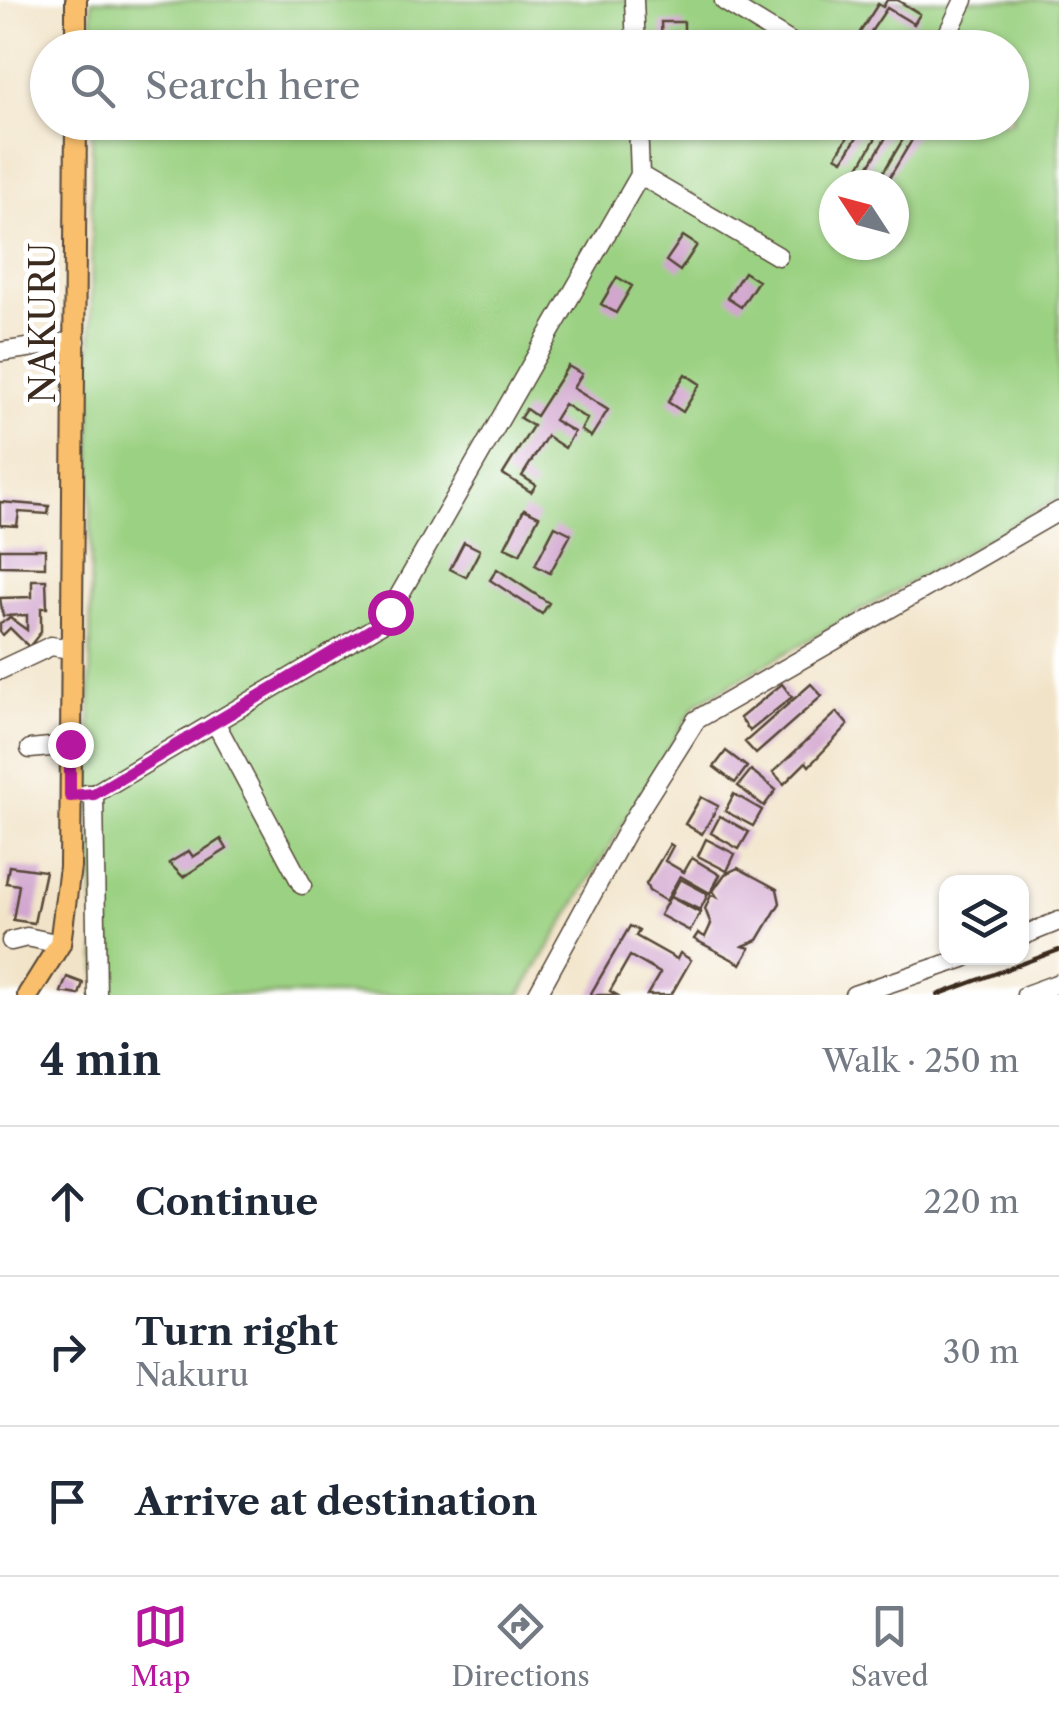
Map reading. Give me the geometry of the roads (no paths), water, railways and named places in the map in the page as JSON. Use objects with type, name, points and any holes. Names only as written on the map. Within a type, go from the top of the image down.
[{"type":"main road","points":[[76,0],[76,30]]},
{"type":"main road","name":"NAKURU","points":[[28,995],[60,944],[70,867],[76,140]]},
{"type":"street","points":[[634,0],[635,30]]},
{"type":"street","points":[[723,0],[771,30]]},
{"type":"street","points":[[950,30],[964,0]]},
{"type":"street","points":[[70,796],[94,794],[384,622],[640,175],[639,140]]},
{"type":"street","points":[[640,175],[778,256]]},
{"type":"street","points":[[0,352],[76,341]]},
{"type":"street","points":[[537,995],[631,823],[696,720],[1059,511]]},
{"type":"street","points":[[0,670],[51,646],[70,649]]},
{"type":"street","points":[[215,722],[302,885]]},
{"type":"street","points":[[30,749],[70,744]]},
{"type":"street","points":[[94,794],[96,995]]},
{"type":"street","points":[[1029,933],[1059,921]]},
{"type":"street","points":[[11,941],[27,937],[60,944]]},
{"type":"street","points":[[854,995],[943,965]]},
{"type":"street","points":[[1026,995],[1059,982]]},
{"type":"railway","points":[[937,995],[1059,950]]}]
